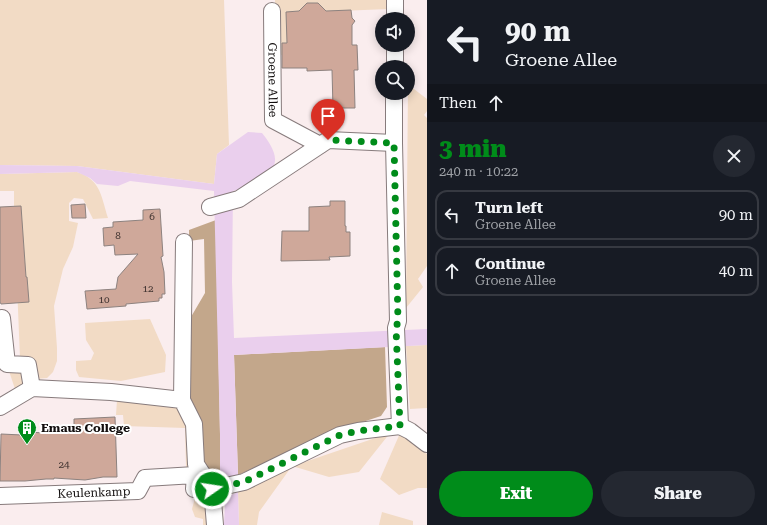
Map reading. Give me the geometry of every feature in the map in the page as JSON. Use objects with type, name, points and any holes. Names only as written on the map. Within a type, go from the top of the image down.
[{"type":"street","points":[[395,0],[395,12]]},
{"type":"street","name":"Groene Allee","points":[[272,11],[273,120],[320,145]]},
{"type":"street","points":[[394,100],[397,351],[400,426],[410,431],[427,444]]},
{"type":"street","points":[[210,207],[239,199],[328,140],[394,143]]},
{"type":"street","points":[[184,242],[182,400],[194,424],[196,464],[212,489],[214,525]]},
{"type":"street","points":[[2,318],[7,364],[28,365],[32,388]]},
{"type":"street","points":[[0,407],[32,388],[111,392],[182,400]]},
{"type":"street","name":"Keulenkamp","points":[[0,496],[138,491],[144,478],[195,475],[194,488],[212,489],[244,482],[340,435],[358,431],[400,426]]},
{"type":"shaded area","points":[[0,0],[224,0],[229,145],[217,154],[214,184],[77,166],[0,165]]},
{"type":"shaded area","points":[[275,0],[389,0],[389,9],[289,13],[288,55],[276,55]]},
{"type":"shaded area","points":[[415,90],[427,99],[427,111],[424,115],[427,118],[427,266],[418,279],[423,287],[406,308],[408,100],[415,100]]},
{"type":"shaded area","points":[[248,132],[262,133],[273,150],[275,161],[270,172],[265,177],[252,184],[233,191],[232,282],[234,338],[427,329],[427,345],[234,355],[238,475],[220,480],[214,191],[130,181],[118,186],[97,184],[90,178],[77,172],[0,174],[0,165],[77,166],[214,184],[217,154]]},
{"type":"shaded area","points":[[77,172],[85,175],[96,184],[108,218],[93,219],[83,199],[74,198],[69,203],[69,221],[78,223],[73,247],[63,269],[54,306],[57,361],[53,372],[47,378],[36,379],[20,358],[14,191],[0,191],[0,174]]},
{"type":"shaded area","points":[[216,220],[220,480],[209,476],[200,460],[190,406],[188,322],[205,293],[204,239],[189,241],[189,230]]},
{"type":"shaded area","points":[[150,319],[166,355],[165,372],[121,381],[79,377],[76,370],[76,361],[91,360],[94,353],[86,340],[85,323]]},
{"type":"shaded area","points":[[427,345],[427,408],[410,409],[406,346]]},
{"type":"shaded area","points":[[385,347],[387,407],[381,416],[338,430],[238,475],[234,355]]},
{"type":"shaded area","points":[[21,369],[24,381],[21,389],[16,392],[9,371]]},
{"type":"shaded area","points":[[117,400],[178,405],[190,428],[191,465],[186,467],[185,428],[124,426],[123,415],[116,415]]},
{"type":"shaded area","points":[[401,431],[419,449],[427,454],[427,488],[418,488],[399,495],[380,479]]},
{"type":"shaded area","points":[[390,433],[359,472],[329,477],[293,466]]},
{"type":"shaded area","points":[[291,467],[259,512],[257,525],[239,525],[238,492]]},
{"type":"shaded area","points":[[238,492],[239,525],[224,525],[225,505],[229,496]]},
{"type":"shaded area","points":[[200,495],[205,495],[209,525],[203,525],[203,519],[195,517],[192,509],[195,498]]},
{"type":"shaded area","points":[[382,512],[413,521],[413,525],[379,525]]},
{"type":"building","points":[[307,3],[318,3],[326,11],[351,10],[352,18],[355,21],[352,25],[352,45],[357,45],[358,70],[354,70],[355,108],[333,108],[332,70],[307,71],[307,68],[282,68],[282,43],[287,43],[286,12],[299,11]]},
{"type":"building","points":[[330,201],[345,201],[345,226],[346,232],[350,232],[350,256],[329,257],[330,260],[281,261],[282,231],[309,231],[309,207],[330,206]]},
{"type":"building","points":[[85,204],[86,218],[72,218],[71,205]]},
{"type":"building","points":[[21,206],[29,302],[1,304],[0,207]]},
{"type":"building","points":[[160,209],[163,256],[161,257],[164,272],[165,294],[162,294],[162,298],[159,298],[159,301],[126,304],[126,306],[87,309],[85,291],[116,289],[118,277],[138,254],[115,255],[114,245],[104,246],[103,228],[113,227],[113,222],[143,220],[143,210]]},
{"type":"building","name":"Emaus College","points":[[115,417],[117,477],[103,477],[85,480],[54,478],[25,481],[0,481],[1,434],[22,435],[22,433],[29,434],[29,432],[44,433],[74,429],[74,419]]},
{"type":"place","name":"Emaus College","points":[[27,445]]},
{"type":"route","points":[[212,489],[244,482],[340,435],[358,431],[400,426],[396,328],[398,321],[394,143],[328,140]]}]
